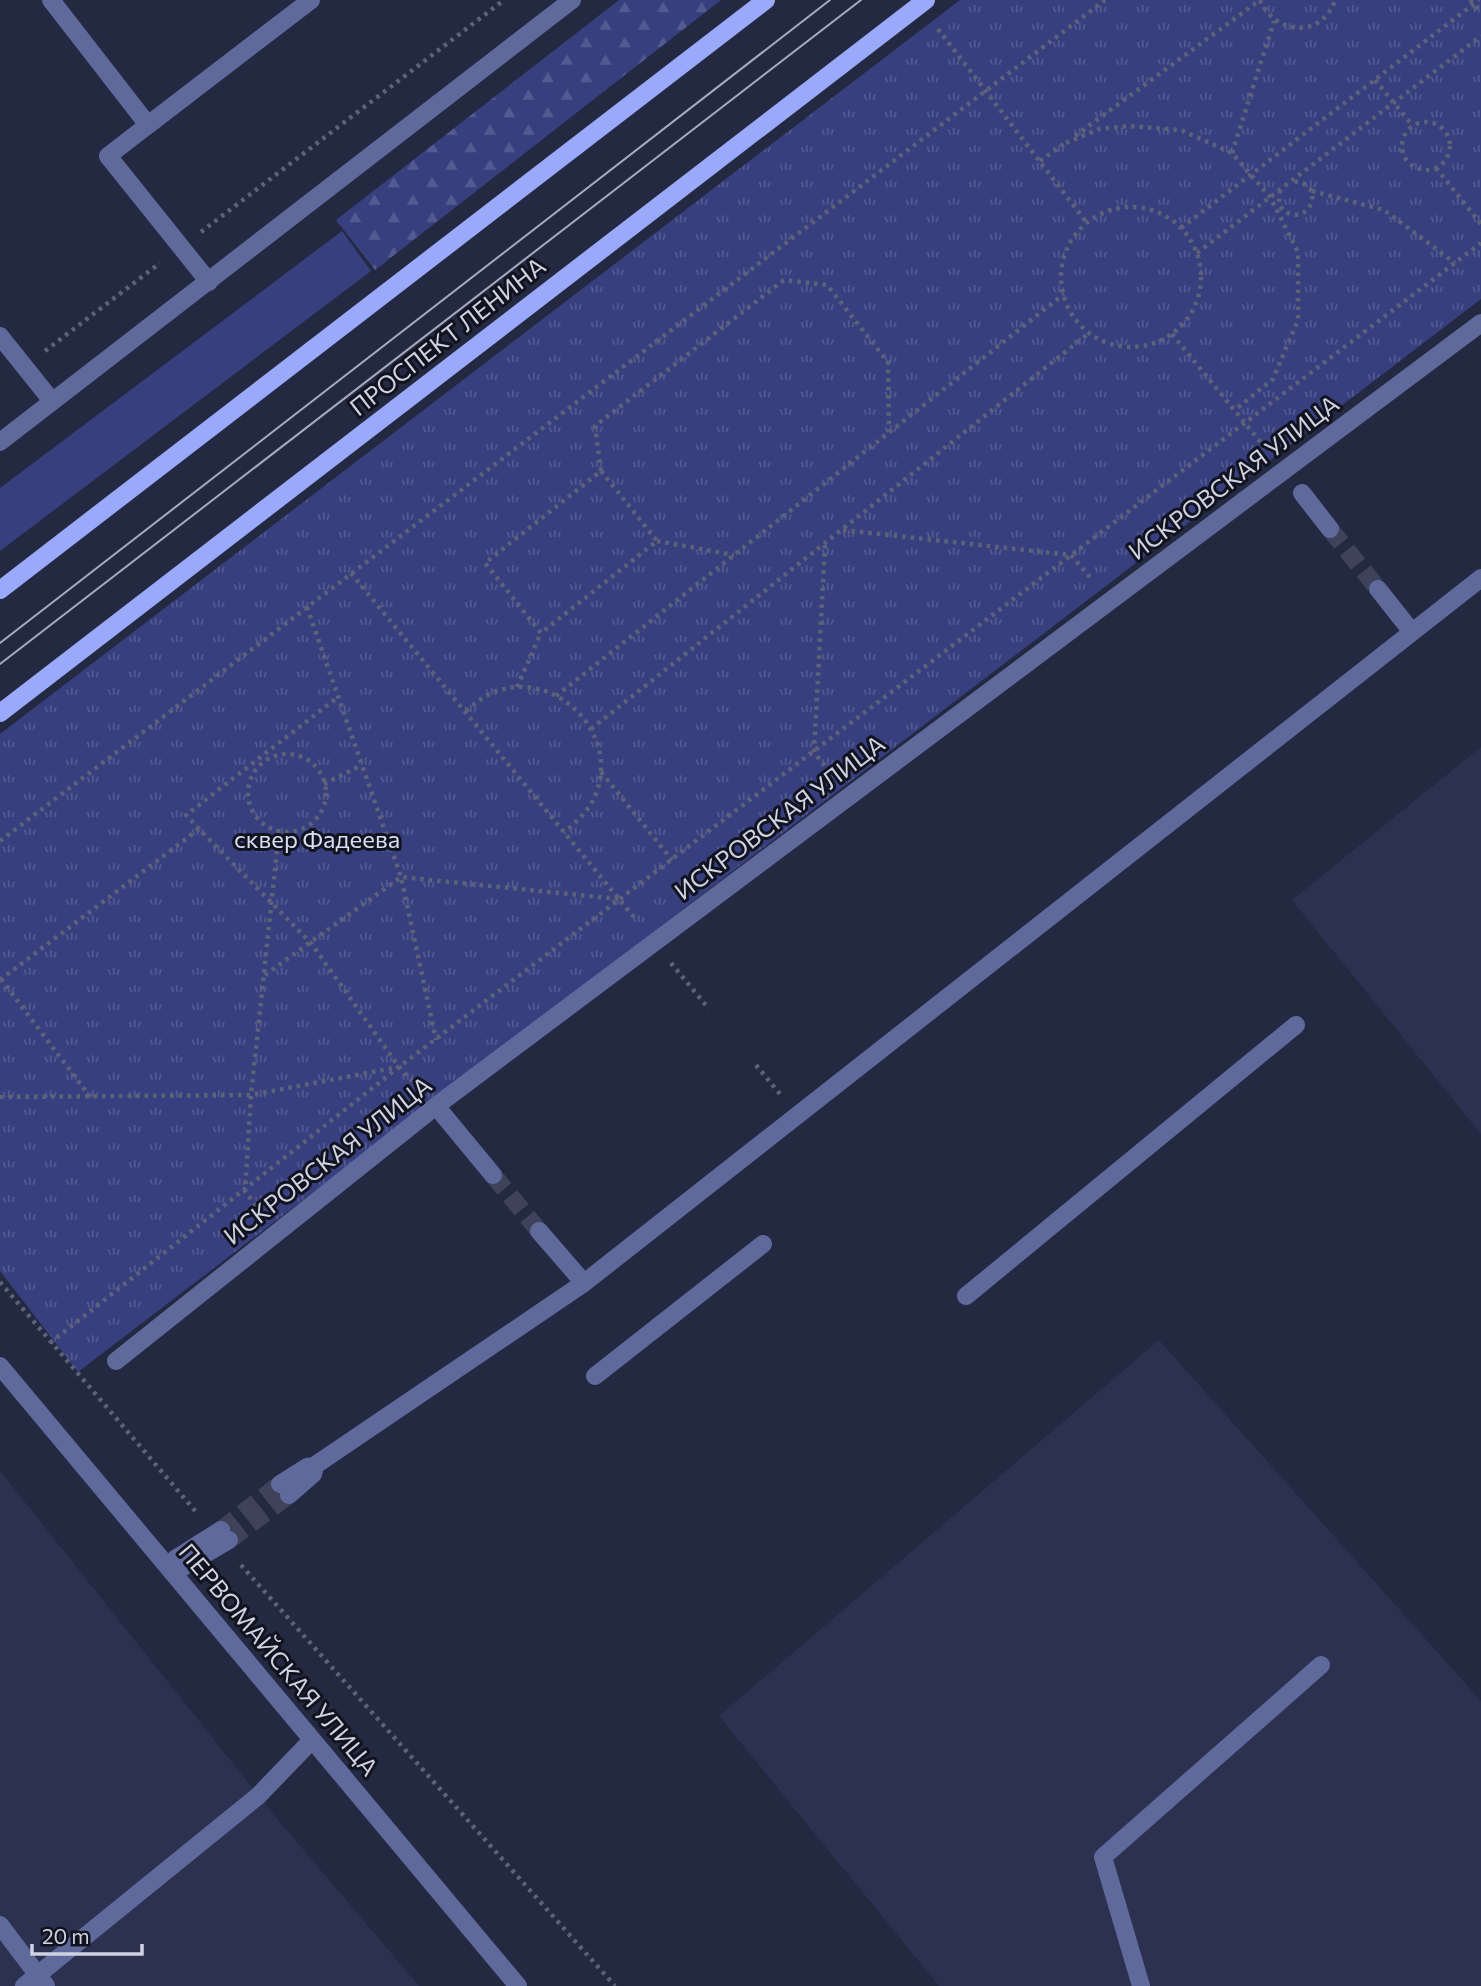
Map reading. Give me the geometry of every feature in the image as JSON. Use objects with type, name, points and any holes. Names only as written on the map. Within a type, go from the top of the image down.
[{"type":"main road","points":[[0,590],[766,0]]},
{"type":"main road","name":"ПРОСПЕКТ ЛЕНИНА","points":[[0,713],[926,0]]},
{"type":"street","points":[[51,0],[148,124]]},
{"type":"street","points":[[209,282],[108,156],[311,0]]},
{"type":"street","points":[[0,442],[572,0]]},
{"type":"street","name":"ИСКРОВСКАЯ УЛИЦА","points":[[116,1361],[436,1106],[1481,323]]},
{"type":"street","points":[[0,336],[52,401]]},
{"type":"street","points":[[1302,493],[1330,529]]},
{"type":"street","points":[[285,1490],[307,1467],[314,1466],[583,1283],[1481,578]]},
{"type":"street","points":[[1378,590],[1412,632]]},
{"type":"street","points":[[966,1296],[1296,1025]]},
{"type":"street","points":[[436,1106],[492,1175]]},
{"type":"street","points":[[539,1231],[583,1283]]},
{"type":"street","points":[[595,1376],[763,1244]]},
{"type":"street","name":"ПЕРВОМАЙСКАЯ УЛИЦА","points":[[0,1366],[518,1986]]},
{"type":"street","points":[[169,1569],[222,1537]]},
{"type":"street","points":[[1141,1986],[1103,1857],[1321,1665]]},
{"type":"street","points":[[0,1925],[36,1982],[258,1796],[312,1740]]},
{"type":"path","points":[[25,367],[504,0]]},
{"type":"path","points":[[0,841],[1105,0]]},
{"type":"path","points":[[1040,161],[1260,0],[1274,21],[1296,29],[1308,27],[1328,14],[1335,0]]},
{"type":"path","points":[[1181,228],[1375,80],[1472,2],[1479,0]]},
{"type":"path","points":[[1472,2],[1481,13]]},
{"type":"path","points":[[1233,153],[1274,21]]},
{"type":"path","points":[[938,29],[1087,223]]},
{"type":"path","points":[[1197,253],[1481,36]]},
{"type":"path","points":[[1375,80],[1413,126]]},
{"type":"path","points":[[1436,168],[1450,151],[1448,136],[1436,124],[1420,123],[1413,126],[1404,140],[1405,156],[1415,167],[1436,168],[1481,224]]},
{"type":"path","points":[[1066,143],[1099,129],[1157,127],[1181,130],[1233,153],[1270,197],[1298,252],[1298,320],[1273,379],[1235,410]]},
{"type":"path","points":[[1292,181],[1303,183],[1312,191],[1384,210],[1455,263]]},
{"type":"path","points":[[1280,189],[1278,199],[1282,209],[1297,216],[1310,207],[1312,191]]},
{"type":"path","points":[[1142,207],[1165,215],[1181,228],[1197,253],[1202,271],[1200,293],[1192,313],[1172,334],[1159,342],[1138,348],[1116,346],[1089,333],[1078,324],[1064,294],[1060,278],[1064,254],[1076,233],[1087,223],[1117,208],[1142,207]]},
{"type":"path","points":[[50,1343],[399,1067],[1481,243]]},
{"type":"path","points":[[734,555],[657,541],[601,471],[594,426],[784,280],[827,285],[888,362],[889,432]]},
{"type":"path","points":[[556,696],[1064,294]]},
{"type":"path","points":[[591,729],[1089,333]]},
{"type":"path","points":[[1172,334],[1284,471]]},
{"type":"path","points":[[541,634],[485,563],[601,471]]},
{"type":"path","points":[[842,530],[1071,555]]},
{"type":"path","points":[[517,687],[541,634],[657,541]]},
{"type":"path","points":[[814,752],[825,544]]},
{"type":"path","points":[[351,573],[709,1009]]},
{"type":"path","points":[[307,607],[401,877],[436,1040]]},
{"type":"path","points":[[466,711],[488,695],[517,687],[542,689],[567,701],[586,720],[598,744],[601,772],[596,795],[564,833]]},
{"type":"path","points":[[338,697],[261,761],[186,815],[311,943],[399,1067]]},
{"type":"path","points":[[281,754],[295,755],[317,769],[324,784],[324,804],[319,815],[300,830],[279,831],[265,825],[250,805],[251,778],[261,761],[281,754]]},
{"type":"path","points":[[324,784],[362,765]]},
{"type":"path","points":[[601,772],[672,860]]},
{"type":"path","points":[[92,1098],[1,979],[199,829]]},
{"type":"path","points":[[277,1233],[244,1191],[251,1095],[279,831]]},
{"type":"path","points":[[265,975],[401,877],[620,899]]},
{"type":"path","points":[[756,1065],[797,1115]]},
{"type":"path","points":[[0,1097],[251,1095],[399,1067]]},
{"type":"path","points":[[0,1282],[426,1777],[615,1986]]},
{"type":"shaded area","points":[[1481,747],[1481,1134],[1292,900]]},
{"type":"shaded area","points":[[1159,1340],[1481,1701],[1481,1986],[939,1986],[719,1716]]},
{"type":"shaded area","points":[[0,1471],[274,1815],[419,1986],[0,1986]]},
{"type":"green space","points":[[619,0],[721,0],[375,270],[336,220]]},
{"type":"green space","name":"сквер Фадеева","points":[[960,0],[1481,0],[1481,299],[78,1372],[0,1271],[0,734]]},
{"type":"green space","points":[[342,231],[371,271],[0,551],[0,488]]},
{"type":"tunnel","points":[[1330,529],[1378,589]]},
{"type":"tunnel","points":[[493,1175],[539,1231]]},
{"type":"tunnel","points":[[221,1530],[280,1484]]},
{"type":"tunnel","points":[[229,1540],[289,1495]]},
{"type":"tram line","points":[[0,643],[830,0]]},
{"type":"tram line","points":[[0,664],[861,0]]}]
